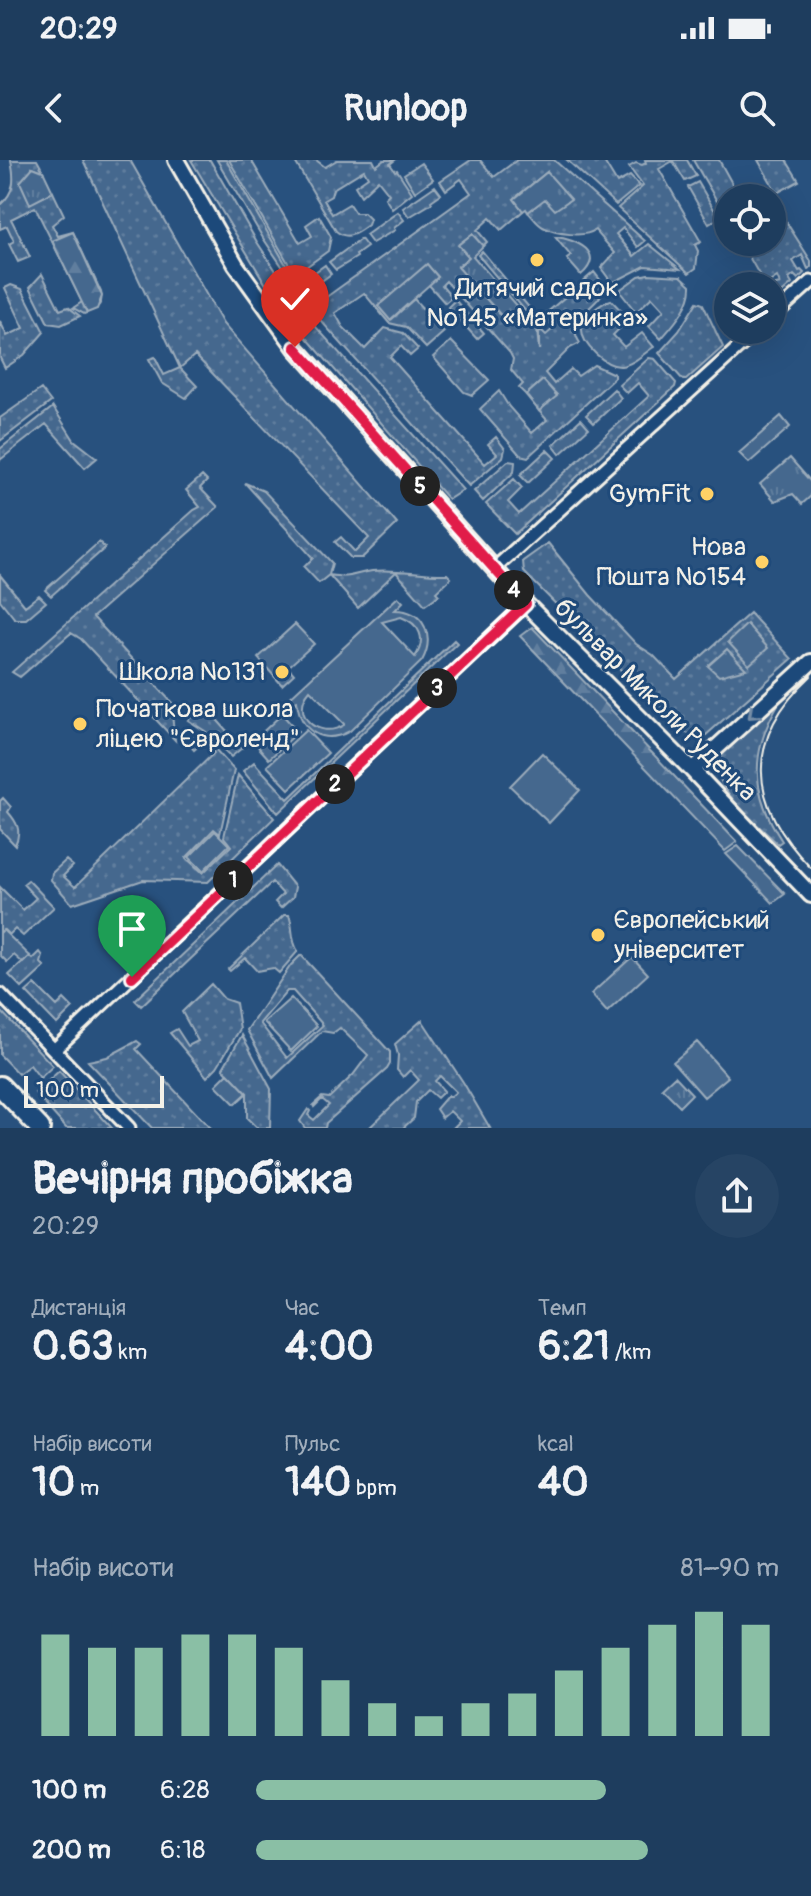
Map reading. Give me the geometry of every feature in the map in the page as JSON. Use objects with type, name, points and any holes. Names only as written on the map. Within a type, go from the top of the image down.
[{"type":"highway","points":[[0,1086],[40,1128]]},
{"type":"street","name":"бульвар Миколи Руденка","points":[[176,160],[236,265],[295,347],[526,604],[692,770],[811,895]]},
{"type":"street","points":[[786,304],[811,282]]},
{"type":"street","points":[[494,569],[743,344]]},
{"type":"street","points":[[54,1050],[526,604]]},
{"type":"street","points":[[692,770],[811,662]]},
{"type":"street","points":[[0,994],[129,1128]]},
{"type":"green space","points":[[11,160],[37,160],[43,171],[32,167],[30,203],[53,192],[64,215],[52,225],[58,236],[73,232],[101,292],[100,304],[92,310],[84,314],[73,308],[82,302],[35,207],[11,219],[30,257],[18,262],[9,244],[14,241],[7,226],[0,229],[0,205],[13,185]]},
{"type":"green space","points":[[83,160],[130,160],[223,324],[397,524],[362,558],[351,558],[335,542],[341,537],[355,552],[369,538],[195,355],[180,368]]},
{"type":"green space","points":[[191,160],[210,160],[284,283],[271,293]]},
{"type":"green space","points":[[217,160],[226,160],[293,277],[290,278],[263,238]]},
{"type":"green space","points":[[229,160],[251,160],[300,243],[312,236],[306,225],[319,216],[331,237],[328,251],[295,275]]},
{"type":"green space","points":[[294,160],[316,160],[325,167],[337,160],[373,160],[376,166],[384,160],[395,160],[390,164],[412,193],[392,209],[385,198],[389,194],[378,180],[361,196],[355,186],[368,177],[364,170],[333,189],[331,196],[324,200],[332,214],[349,204],[355,213],[364,213],[370,219],[368,225],[352,235],[340,234]]},
{"type":"green space","points":[[471,160],[480,160],[494,177],[517,160],[554,160],[645,241],[638,247],[623,228],[616,234],[634,256],[649,244],[680,269],[645,266],[612,283],[601,268],[615,253],[595,230],[577,234],[555,232],[541,226],[528,212],[545,198],[547,172],[514,199],[523,211],[501,230],[490,218],[477,230],[487,242],[483,246],[472,234],[459,244],[469,257],[458,266],[505,320],[519,309],[537,330],[539,350],[539,332],[541,330],[546,335],[554,328],[548,321],[540,327],[536,322],[594,272],[605,286],[602,294],[579,319],[576,334],[580,343],[570,348],[545,373],[554,384],[571,369],[578,376],[594,365],[614,374],[614,378],[528,457],[520,455],[480,409],[499,391],[532,433],[547,420],[539,411],[557,395],[543,380],[526,395],[519,388],[523,384],[511,370],[513,359],[510,353],[446,281],[442,285],[452,297],[445,303],[429,285],[438,277],[427,265],[391,320],[414,299],[444,332],[426,348],[406,327],[389,323],[364,293],[335,313],[343,327],[365,349],[385,328],[403,333],[418,349],[410,356],[401,346],[390,357],[485,464],[497,454],[488,444],[496,437],[505,449],[503,457],[469,486],[321,321],[298,284],[325,265],[331,274],[315,286],[325,298],[471,193],[461,179],[446,190],[440,181]]},
{"type":"green space","points":[[567,160],[603,160],[617,183],[630,176],[639,186],[616,205]]},
{"type":"green space","points":[[645,160],[687,160],[696,176],[685,181],[673,161],[659,169],[701,242],[695,245],[698,251],[696,268],[689,273],[618,208],[643,186],[629,167],[636,163],[642,165],[646,163]]},
{"type":"green space","points":[[693,160],[719,160],[732,184],[714,184],[714,196]]},
{"type":"green space","points":[[758,160],[786,160],[799,181],[786,188],[786,184],[772,184]]},
{"type":"green space","points":[[421,163],[433,179],[415,192],[404,174]]},
{"type":"green space","points":[[33,167],[43,171],[53,192],[30,204],[20,182]]},
{"type":"green space","points":[[547,172],[571,199],[555,210],[545,199],[528,212],[526,209],[523,211],[514,199]]},
{"type":"green space","points":[[698,182],[714,209],[714,221],[709,224],[688,187]]},
{"type":"green space","points":[[435,186],[441,194],[409,217],[403,208]]},
{"type":"green space","points":[[398,212],[404,220],[395,230],[372,243],[366,235]]},
{"type":"green space","points":[[786,222],[811,261],[811,267],[808,269],[802,255],[793,261],[804,273],[798,279],[794,275],[789,279],[792,284],[786,289],[786,272],[758,272],[749,256],[786,256]]},
{"type":"green space","points":[[73,232],[102,296],[97,309],[87,313],[52,241]]},
{"type":"green space","points":[[472,234],[483,246],[473,256],[519,309],[506,321],[458,267],[469,257],[458,245]]},
{"type":"green space","points":[[555,237],[586,248],[591,260],[581,275],[567,259],[571,256]]},
{"type":"green space","points":[[361,239],[367,247],[336,270],[329,262]]},
{"type":"green space","points":[[482,251],[537,317],[533,320],[478,255]]},
{"type":"green space","points":[[427,264],[438,277],[390,320],[378,306]]},
{"type":"green space","points":[[42,274],[60,310],[68,307],[80,316],[61,325],[48,323],[30,287]]},
{"type":"green space","points":[[639,276],[681,276],[691,285],[685,307],[661,339],[649,326],[664,310],[652,297],[636,312],[621,293],[621,289]]},
{"type":"green space","points":[[11,285],[22,289],[44,332],[24,355],[5,368],[0,358],[0,321],[7,336],[24,328],[5,288]]},
{"type":"green space","points":[[291,290],[315,326],[463,490],[449,499],[446,497],[278,305],[279,297]]},
{"type":"green space","points":[[455,300],[484,333],[477,339],[448,307]]},
{"type":"green space","points":[[611,300],[629,319],[613,335],[624,347],[642,333],[654,347],[621,366],[609,363],[596,354],[586,342],[582,330],[588,316]]},
{"type":"green space","points":[[697,302],[703,304],[714,328],[714,344],[722,344],[723,347],[686,380],[659,353],[679,331]]},
{"type":"green space","points":[[451,341],[489,380],[472,395],[464,392],[433,357]]},
{"type":"green space","points":[[155,357],[164,375],[180,368],[197,386],[186,398],[162,383],[149,359]]},
{"type":"green space","points":[[649,358],[655,359],[676,383],[675,387],[515,534],[486,504],[514,479],[522,488],[508,502],[519,514],[649,396],[638,383],[627,393],[619,385]]},
{"type":"green space","points":[[543,380],[557,396],[539,411],[526,395]]},
{"type":"green space","points":[[41,389],[51,402],[0,441],[0,418]]},
{"type":"green space","points":[[614,389],[621,398],[594,423],[586,415]]},
{"type":"green space","points":[[53,407],[74,440],[97,458],[85,468],[46,424],[0,460],[0,449]]},
{"type":"green space","points":[[781,416],[790,427],[749,463],[739,453]]},
{"type":"green space","points":[[581,419],[589,428],[560,454],[553,445]]},
{"type":"green space","points":[[547,450],[555,458],[528,483],[520,475]]},
{"type":"green space","points":[[790,458],[811,482],[811,496],[802,504],[793,494],[775,501],[760,484]]},
{"type":"green space","points":[[508,461],[515,462],[514,472],[483,501],[474,491]]},
{"type":"green space","points":[[202,476],[207,481],[200,488],[218,507],[93,617],[175,706],[172,715],[175,740],[81,639],[71,633],[20,677],[12,672],[200,507],[186,490]]},
{"type":"green space","points":[[245,483],[264,491],[332,563],[329,575],[319,583],[304,567],[313,558]]},
{"type":"green space","points":[[99,542],[105,548],[51,596],[45,590]]},
{"type":"green space","points":[[548,543],[590,595],[636,644],[653,655],[676,679],[750,613],[792,659],[705,736],[681,731],[524,572],[523,561]]},
{"type":"green space","points":[[390,570],[447,574],[451,578],[436,592],[439,595],[425,605],[396,572],[358,608],[329,575],[347,576]]},
{"type":"green space","points":[[0,575],[25,606],[39,595],[46,602],[26,619],[15,619],[0,600]]},
{"type":"green space","points":[[398,597],[403,602],[395,610],[414,615],[425,626],[427,643],[422,661],[350,731],[330,737],[314,733],[303,720],[297,701],[290,706],[286,701]],"holes":[[[401,617],[420,633],[421,644],[415,657],[382,622]],[[310,690],[344,724],[344,725],[325,730],[309,722],[303,708]]]},
{"type":"green space","points":[[295,624],[314,644],[288,667],[294,674],[282,685],[258,658]]},
{"type":"green space","points":[[747,624],[768,648],[749,665],[728,642]]},
{"type":"green space","points":[[532,627],[737,842],[725,851],[520,636]]},
{"type":"green space","points":[[454,640],[457,643],[278,813],[243,771],[254,762],[288,799]]},
{"type":"green space","points":[[727,649],[746,669],[719,676],[708,666]]},
{"type":"green space","points":[[778,700],[763,737],[758,771],[764,805],[782,841],[778,844],[736,803],[720,779],[717,767],[720,756],[731,742]]},
{"type":"green space","points":[[204,705],[242,748],[231,757],[205,731],[188,720]]},
{"type":"green space","points":[[282,714],[298,732],[269,759],[253,741]]},
{"type":"green space","points":[[306,730],[328,753],[289,789],[267,766]]},
{"type":"green space","points":[[198,736],[207,740],[234,770],[220,834],[214,829],[186,858],[203,873],[231,846],[224,837],[238,775],[274,818],[208,882],[143,880],[72,904],[51,880],[52,873],[66,860],[73,866],[63,876],[75,887],[214,753],[204,741],[194,750],[187,742]]},
{"type":"green space","points":[[542,753],[580,790],[549,823],[510,786]]},
{"type":"green space","points":[[3,798],[11,807],[8,812],[18,827],[15,845],[0,829],[0,801]]},
{"type":"green space","points":[[215,831],[229,845],[203,871],[189,857]]},
{"type":"green space","points":[[738,846],[785,894],[773,903],[726,854]]},
{"type":"green space","points":[[277,865],[295,887],[293,897],[281,908],[275,902],[283,894],[272,882],[141,1006],[135,1000]]},
{"type":"green space","points":[[28,880],[54,907],[23,936],[15,929],[9,935],[4,930],[0,933],[0,887],[23,910],[36,898],[23,884]]},
{"type":"green space","points":[[284,915],[289,915],[298,951],[279,973],[273,968],[257,971],[245,958],[230,971],[228,969]]},
{"type":"green space","points":[[3,930],[30,956],[23,963],[14,955],[7,962],[0,955],[0,933]]},
{"type":"green space","points":[[40,952],[43,956],[41,963],[45,967],[22,988],[9,975],[30,956],[33,959]]},
{"type":"green space","points":[[301,955],[390,1052],[387,1069],[326,1123],[325,1128],[305,1128],[300,1121],[308,1109],[308,1115],[314,1120],[329,1105],[322,1099],[313,1105],[322,1097],[329,1098],[368,1055],[340,1028],[333,1033],[322,1031],[273,1078],[247,1030]],"holes":[[[287,991],[293,991],[323,1025],[287,1058],[260,1023]]]},
{"type":"green space","points":[[632,957],[648,974],[607,1012],[591,994]]},
{"type":"green space","points":[[35,984],[57,1006],[64,999],[73,1008],[57,1024],[26,992]]},
{"type":"green space","points":[[211,984],[224,999],[236,1003],[240,1029],[217,1067],[207,1077],[170,1033],[177,1029],[188,1046],[198,1041],[182,1012]]},
{"type":"green space","points":[[291,998],[317,1026],[291,1051],[264,1022]]},
{"type":"green space","points":[[0,1010],[53,1066],[40,1078],[30,1065],[18,1074],[0,1055]]},
{"type":"green space","points":[[422,1020],[490,1128],[453,1128],[460,1121],[450,1111],[442,1118],[436,1109],[448,1095],[450,1097],[456,1092],[440,1076],[435,1081],[444,1091],[437,1098],[428,1090],[416,1102],[414,1118],[403,1128],[369,1128],[419,1080],[410,1070],[403,1077],[397,1070],[395,1044]]},
{"type":"green space","points":[[242,1035],[271,1089],[270,1128],[257,1128],[247,1118],[247,1093],[223,1068]]},
{"type":"green space","points":[[137,1041],[141,1044],[136,1049],[210,1128],[152,1128],[88,1061],[107,1057]]},
{"type":"green space","points":[[697,1042],[728,1077],[704,1097],[673,1062]]},
{"type":"green space","points":[[59,1071],[112,1128],[66,1128],[35,1093]]},
{"type":"green space","points":[[228,1073],[247,1093],[235,1104],[216,1085]]},
{"type":"green space","points":[[675,1076],[692,1094],[680,1106],[662,1088]]},
{"type":"tram line","points":[[811,676],[773,724],[765,748],[762,772],[765,796],[775,820],[811,868]]},
{"type":"place","name":"Дитячий садок №145 «Материнка»","points":[[537,260]]},
{"type":"place","name":"GymFit","points":[[707,494]]},
{"type":"place","name":"Нова Пошта №154","points":[[762,562]]},
{"type":"place","name":"Школа №131","points":[[282,672]]},
{"type":"place","name":"Початкова школа ліцею \"Євроленд\"","points":[[80,724]]},
{"type":"place","name":"Європейський університет","points":[[598,935]]},
{"type":"route","points":[[132,977],[526,604],[295,347]]}]
